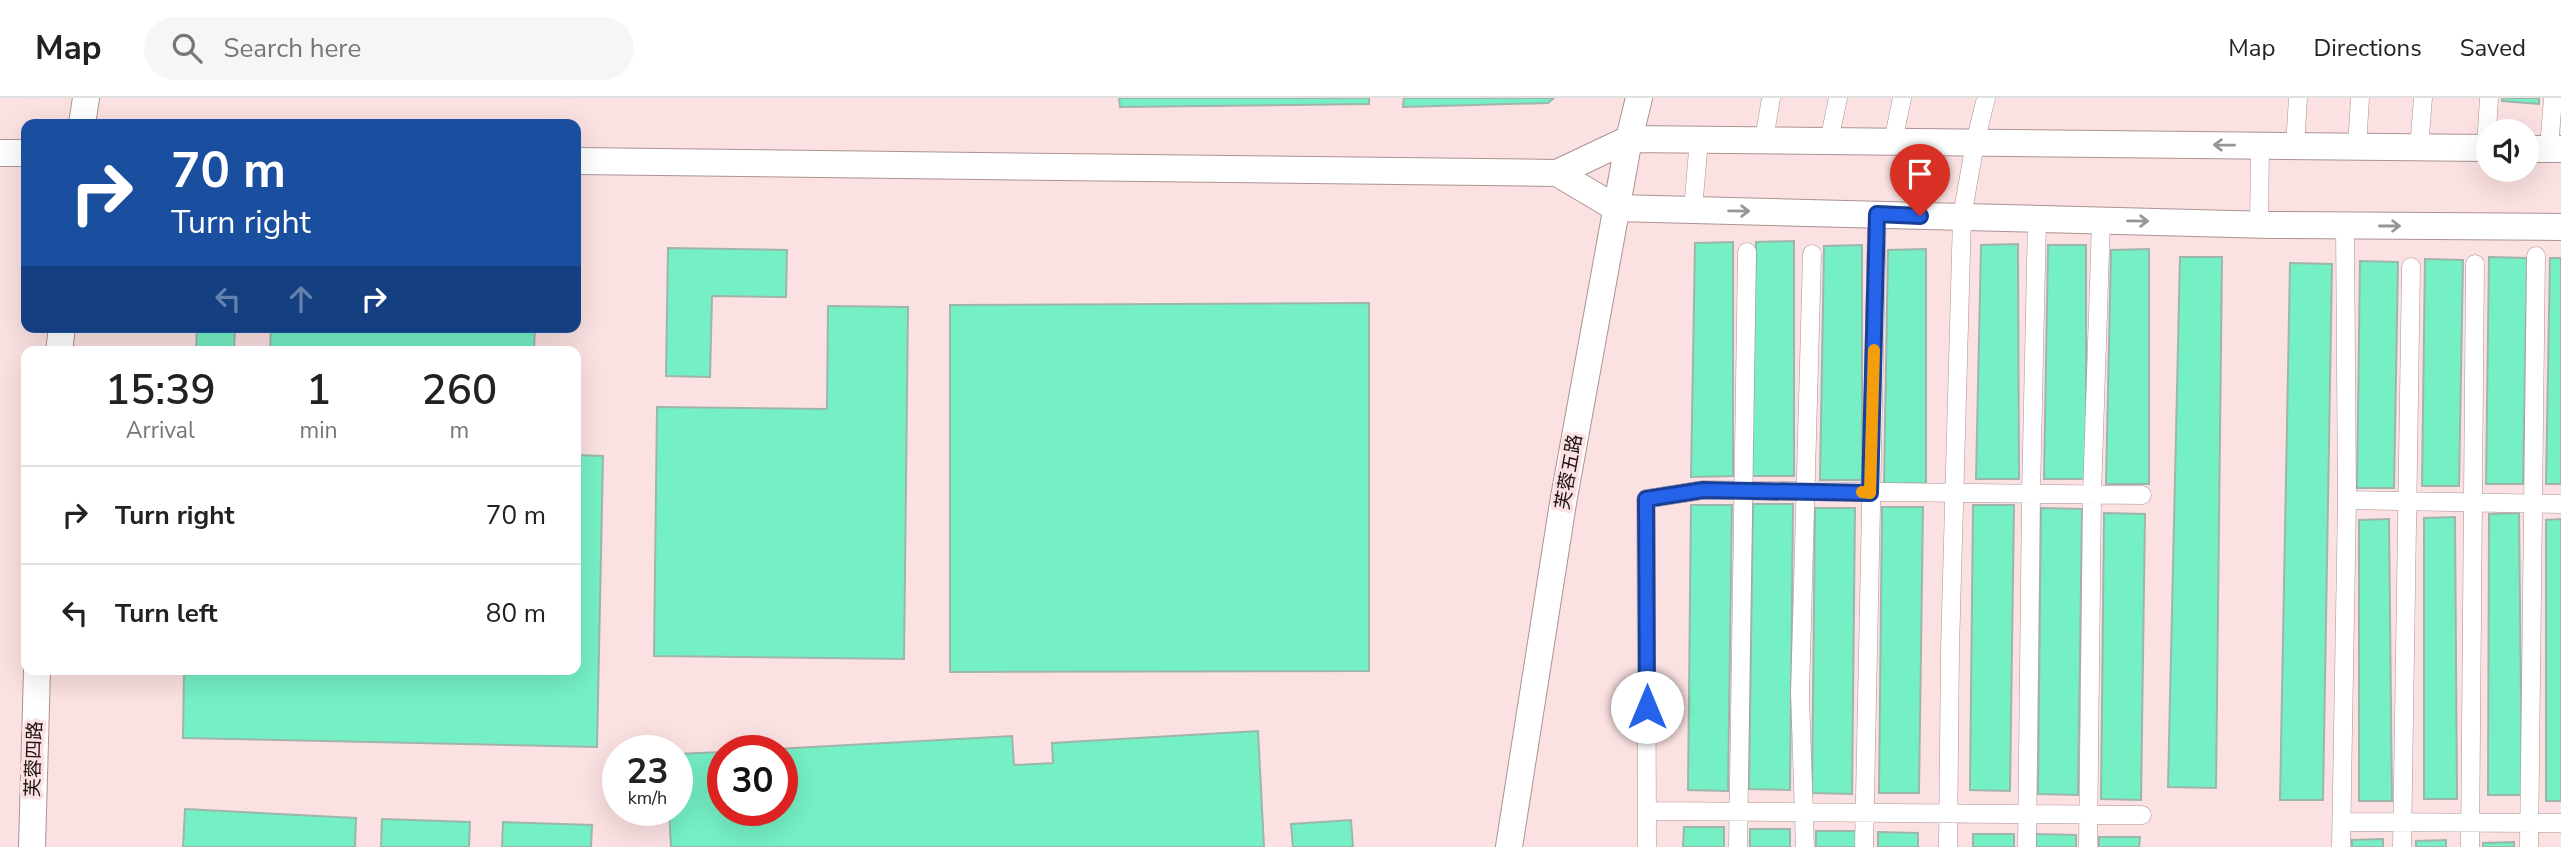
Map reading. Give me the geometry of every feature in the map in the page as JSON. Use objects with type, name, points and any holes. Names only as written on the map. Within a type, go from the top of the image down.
[{"type":"street","points":[[83,119],[86,98]]},
{"type":"street","name":"芙蓉五路","points":[[1509,847],[1563,503],[1616,208],[1639,98]]},
{"type":"street","points":[[1764,140],[1771,98]]},
{"type":"street","points":[[1829,141],[1838,98]]},
{"type":"street","points":[[1893,142],[1902,98]]},
{"type":"street","points":[[1948,847],[1962,217],[1986,98]]},
{"type":"street","points":[[2295,146],[2298,98]]},
{"type":"street","points":[[2357,147],[2360,98]]},
{"type":"street","points":[[2419,148],[2423,98]]},
{"type":"street","points":[[2488,119],[2489,98]]},
{"type":"street","points":[[2546,149],[2553,98]]},
{"type":"street","points":[[581,161],[1558,173],[1629,139],[2476,148]]},
{"type":"street","points":[[1692,210],[1699,139]]},
{"type":"street","points":[[2259,225],[2260,146]]},
{"type":"street","points":[[0,153],[21,153]]},
{"type":"street","points":[[1558,173],[1616,208],[2259,225],[2561,227]]},
{"type":"street","points":[[1864,847],[1877,214]]},
{"type":"street","points":[[2027,847],[2037,219]]},
{"type":"street","points":[[2088,847],[2092,495],[2101,220]]},
{"type":"street","points":[[2341,847],[2347,500],[2344,225]]},
{"type":"street","points":[[1738,847],[1747,252]]},
{"type":"street","points":[[1805,847],[1800,693],[1812,254]]},
{"type":"street","points":[[2529,847],[2536,256]]},
{"type":"street","points":[[2470,847],[2475,264]]},
{"type":"street","points":[[2402,847],[2411,267]]},
{"type":"street","points":[[1647,847],[1646,499],[1703,490],[2142,495]]},
{"type":"street","points":[[2347,500],[2561,505]]},
{"type":"street","name":"芙蓉四路","points":[[32,847],[37,675]]},
{"type":"street","points":[[1648,811],[2142,815]]},
{"type":"street","points":[[2342,822],[2561,822]]},
{"type":"building","points":[[1119,98],[1369,98],[1369,104],[1120,107]]},
{"type":"building","points":[[1404,98],[1554,98],[1548,103],[1403,107]]},
{"type":"building","points":[[2502,98],[2539,98],[2539,104],[2502,101]]},
{"type":"building","points":[[1794,241],[1794,476],[1752,476],[1756,242]]},
{"type":"building","points":[[1733,242],[1733,476],[1691,477],[1695,243]]},
{"type":"building","points":[[2018,244],[2019,479],[1976,479],[1981,245]]},
{"type":"building","points":[[1862,245],[1862,480],[1820,480],[1824,246]]},
{"type":"building","points":[[2048,245],[2086,245],[2086,479],[2044,479]]},
{"type":"building","points":[[668,248],[787,250],[786,297],[712,296],[710,377],[666,376]]},
{"type":"building","points":[[1926,249],[1926,483],[1884,484],[1888,250]]},
{"type":"building","points":[[2149,249],[2149,484],[2106,484],[2111,250]]},
{"type":"building","points":[[2180,257],[2222,257],[2216,788],[2168,787]]},
{"type":"building","points":[[2489,257],[2527,258],[2523,484],[2486,484]]},
{"type":"building","points":[[2550,258],[2561,258],[2561,484],[2546,484]]},
{"type":"building","points":[[2425,259],[2463,260],[2459,486],[2422,486]]},
{"type":"building","points":[[2360,261],[2398,262],[2394,488],[2357,488]]},
{"type":"building","points":[[2290,263],[2332,264],[2323,800],[2280,800]]},
{"type":"building","points":[[1369,303],[1369,671],[950,672],[950,305]]},
{"type":"building","points":[[828,306],[908,307],[904,659],[654,656],[657,407],[827,409]]},
{"type":"building","points":[[197,333],[235,333],[234,346],[196,346]]},
{"type":"building","points":[[271,333],[535,333],[534,346],[270,346]]},
{"type":"building","points":[[581,455],[603,456],[597,747],[183,738],[184,675],[581,675]]},
{"type":"building","points":[[1753,504],[1793,504],[1790,790],[1749,789]]},
{"type":"building","points":[[1691,505],[1732,505],[1728,791],[1688,790]]},
{"type":"building","points":[[1973,505],[2014,505],[2010,791],[1970,790]]},
{"type":"building","points":[[1882,507],[1923,507],[1919,793],[1879,793]]},
{"type":"building","points":[[1815,508],[1855,508],[1852,794],[1812,793]]},
{"type":"building","points":[[2041,508],[2082,509],[2078,795],[2038,794]]},
{"type":"building","points":[[2104,513],[2145,514],[2141,800],[2101,799]]},
{"type":"building","points":[[2519,513],[2522,795],[2488,795],[2489,514]]},
{"type":"building","points":[[2455,517],[2457,799],[2424,799],[2424,518]]},
{"type":"building","points":[[2389,519],[2392,801],[2359,801],[2359,520]]},
{"type":"building","points":[[2561,519],[2561,801],[2546,801],[2546,520]]},
{"type":"building","points":[[1258,731],[1264,847],[671,847],[670,826],[693,826],[693,753],[707,753],[707,826],[798,826],[798,748],[1012,736],[1014,765],[1053,763],[1052,743]]},
{"type":"building","points":[[185,809],[356,818],[355,847],[183,847]]},
{"type":"building","points":[[382,819],[470,822],[469,847],[381,847]]},
{"type":"building","points":[[1351,820],[1353,847],[1293,847],[1291,824]]},
{"type":"building","points":[[503,822],[592,825],[591,847],[502,847]]},
{"type":"building","points":[[1684,827],[1724,827],[1724,847],[1683,847]]},
{"type":"building","points":[[1750,829],[1790,829],[1790,847],[1750,847]]},
{"type":"building","points":[[1816,831],[1856,831],[1856,847],[1816,847]]},
{"type":"building","points":[[1878,832],[1918,833],[1918,847],[1878,847]]},
{"type":"building","points":[[1973,834],[2014,834],[2014,847],[1973,847]]},
{"type":"building","points":[[2036,834],[2076,835],[2076,847],[2036,847]]},
{"type":"building","points":[[2099,837],[2140,837],[2139,847],[2099,847]]},
{"type":"building","points":[[2383,839],[2383,847],[2352,847],[2352,840]]},
{"type":"building","points":[[2446,840],[2446,847],[2416,847],[2416,841]]},
{"type":"building","points":[[2514,842],[2514,847],[2483,847],[2483,843]]},
{"type":"slow traffic","points":[[1862,492],[1870,493],[1874,350]]},
{"type":"route","points":[[1647,707],[1646,499],[1703,490],[1870,493],[1877,214],[1920,216]]}]
